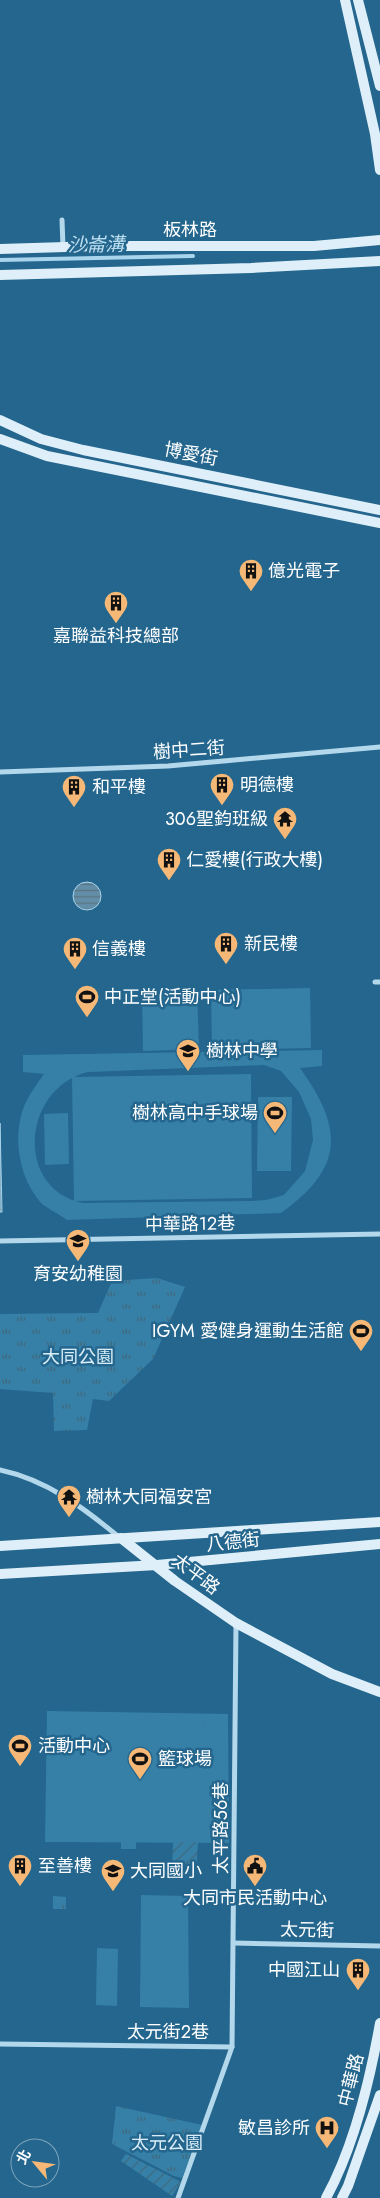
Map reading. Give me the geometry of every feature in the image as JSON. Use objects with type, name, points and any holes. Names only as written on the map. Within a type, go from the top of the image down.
[{"type":"street","points":[[345,0],[375,134],[380,170]]},
{"type":"street","points":[[358,0],[380,86]]},
{"type":"street","points":[[62,220],[64,247]]},
{"type":"street","name":"板林路","points":[[0,249],[314,246],[380,240]]},
{"type":"street","points":[[0,275],[251,268],[380,261]]},
{"type":"street","name":"博愛街","points":[[0,420],[41,439],[83,450],[380,510]]},
{"type":"street","name":"博愛街","points":[[0,439],[47,456],[380,523]]},
{"type":"street","name":"樹中二街","points":[[0,772],[168,766],[380,747]]},
{"type":"street","name":"中華路12巷","points":[[0,1241],[380,1234]]},
{"type":"street","name":"太平路","points":[[0,1470],[47,1486],[92,1515],[175,1581],[236,1624],[332,1674],[380,1692]]},
{"type":"street","name":"八德街","points":[[0,1546],[380,1522]]},
{"type":"street","name":"八德街","points":[[0,1574],[157,1565],[380,1544]]},
{"type":"street","name":"太平路56巷","points":[[234,1942],[236,1624]]},
{"type":"street","name":"太元街","points":[[234,1942],[380,1946]]},
{"type":"street","name":"太元街2巷","points":[[0,2044],[232,2047],[234,1942]]},
{"type":"street","name":"中華路","points":[[326,2198],[355,2128],[371,2074],[380,2023]]},
{"type":"street","points":[[178,2198],[232,2047]]},
{"type":"street","name":"中華路","points":[[342,2198],[380,2095]]},
{"type":"green space","points":[[310,988],[311,1048],[212,1050],[211,990]]},
{"type":"green space","points":[[197,991],[199,1049],[143,1051],[142,993]]},
{"type":"green space","points":[[322,1050],[322,1066],[300,1068],[324,1110],[330,1129],[331,1146],[326,1163],[317,1180],[302,1196],[281,1213],[67,1220],[41,1203],[33,1193],[22,1168],[18,1142],[21,1116],[27,1100],[44,1074],[23,1072],[23,1055]],"holes":[[[264,1065],[281,1071],[299,1092],[311,1119],[313,1140],[305,1171],[284,1195],[266,1200],[250,1201],[83,1203],[61,1194],[45,1179],[37,1160],[35,1138],[39,1117],[50,1097],[66,1082],[88,1072]]]},
{"type":"green space","points":[[251,1074],[252,1198],[74,1201],[72,1077]]},
{"type":"green space","name":"樹林高中手球場","points":[[258,1097],[292,1097],[291,1171],[257,1171]]},
{"type":"green space","points":[[68,1113],[69,1164],[45,1165],[44,1114]]},
{"type":"green space","name":"大同公園","points":[[157,1278],[185,1287],[153,1359],[109,1401],[93,1399],[87,1430],[54,1431],[53,1393],[0,1389],[0,1314],[98,1313],[112,1281]]},
{"type":"green space","points":[[47,1711],[228,1714],[229,1843],[45,1842]]},
{"type":"green space","points":[[204,1720],[220,1720],[220,1729],[204,1729]]},
{"type":"green space","points":[[121,1842],[136,1842],[136,1849],[121,1849]]},
{"type":"green space","points":[[173,1842],[198,1842],[196,1873],[172,1872]]},
{"type":"green space","points":[[141,1895],[188,1896],[189,2008],[140,2007]]},
{"type":"green space","points":[[53,1896],[66,1897],[66,1909],[53,1909]]},
{"type":"green space","points":[[97,1948],[118,1949],[117,2006],[96,2005]]},
{"type":"green space","name":"太元公園","points":[[116,2106],[202,2125],[182,2178],[174,2176],[112,2144]]},
{"type":"green space","points":[[126,2154],[181,2182],[172,2196],[121,2161]]},
{"type":"shaded area","points":[[87,882],[97,886],[101,896],[97,906],[87,910],[77,906],[73,896],[77,886]]},
{"type":"shaded area","points":[[0,1123],[2,1212],[0,1212]]},
{"type":"waterway","name":"沙崙溝","points":[[0,260],[193,256]]},
{"type":"place","name":"億光電子","points":[[251,592]]},
{"type":"place","name":"嘉聯益科技總部","points":[[116,624]]},
{"type":"place","name":"明德樓","points":[[222,806]]},
{"type":"place","name":"和平樓","points":[[74,808]]},
{"type":"place","name":"306聖鈞班級","points":[[285,840]]},
{"type":"place","name":"仁愛樓(行政大樓)","points":[[169,881]]},
{"type":"place","name":"新民樓","points":[[226,965]]},
{"type":"place","name":"信義樓","points":[[75,970]]},
{"type":"place","name":"中正堂(活動中心)","points":[[87,1018]]},
{"type":"place","name":"樹林中學","points":[[188,1072]]},
{"type":"place","name":"樹林高中手球場","points":[[275,1134]]},
{"type":"place","name":"育安幼稚園","points":[[78,1262]]},
{"type":"place","name":"IGYM 愛健身運動生活館","points":[[361,1352]]},
{"type":"place","name":"樹林大同福安宮","points":[[69,1518]]},
{"type":"place","name":"活動中心","points":[[20,1767]]},
{"type":"place","name":"籃球場","points":[[140,1780]]},
{"type":"place","name":"至善樓","points":[[20,1887]]},
{"type":"place","name":"大同市民活動中心","points":[[255,1887]]},
{"type":"place","name":"大同國小","points":[[113,1892]]},
{"type":"place","name":"中國江山","points":[[358,1991]]},
{"type":"place","name":"敏昌診所","points":[[327,2149]]}]
